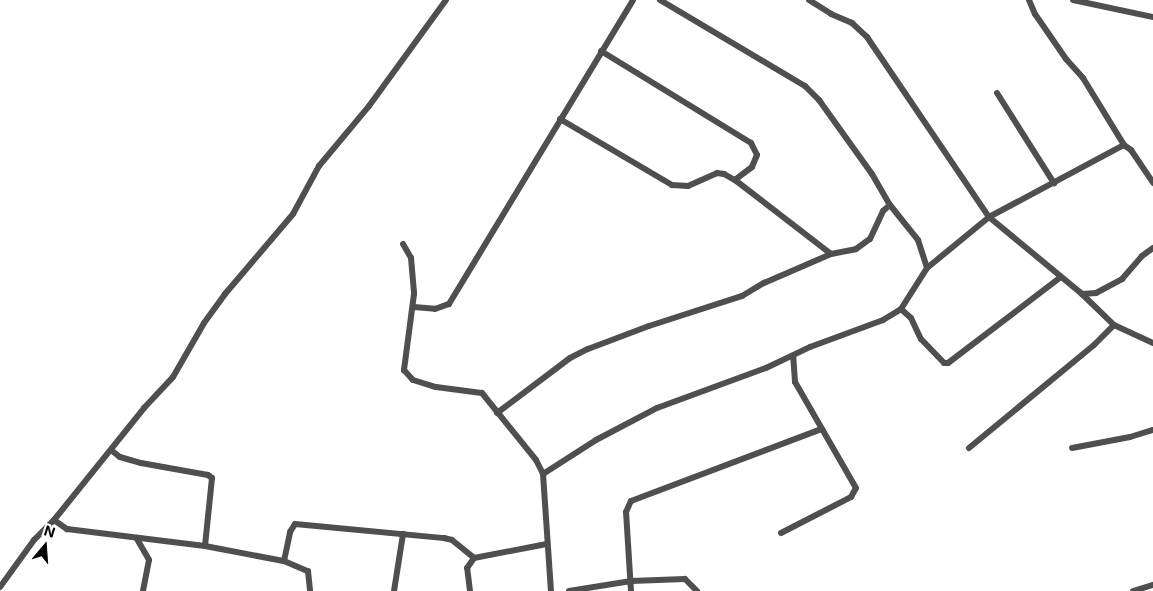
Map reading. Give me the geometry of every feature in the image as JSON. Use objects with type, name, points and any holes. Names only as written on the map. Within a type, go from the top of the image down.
[{"type":"street","points":[[0,586],[34,540],[54,520],[144,408],[173,377],[204,323],[225,294],[292,214],[319,166],[369,106],[446,0]]},
{"type":"street","points":[[414,307],[435,309],[449,304],[633,0]]},
{"type":"street","points":[[660,0],[805,86],[819,100],[872,174],[890,205],[918,240],[927,268]]},
{"type":"street","points":[[809,0],[831,14],[852,23],[867,37],[989,218],[1082,294],[1114,325],[1153,343]]},
{"type":"street","points":[[1029,0],[1035,14],[1066,59],[1095,95],[1124,145],[1131,150],[1153,183]]},
{"type":"street","points":[[1073,0],[1153,17]]},
{"type":"street","points":[[601,51],[751,143],[757,155],[752,167],[735,180]]},
{"type":"street","points":[[997,93],[1054,183]]},
{"type":"street","points":[[560,119],[672,185],[688,186],[717,173],[735,180],[830,254]]},
{"type":"street","points":[[542,474],[596,440],[657,408],[883,320],[901,309],[927,268],[989,218],[1124,145]]},
{"type":"street","points":[[497,413],[570,358],[588,349],[649,326],[742,296],[764,283],[830,254],[856,249],[864,245],[870,239],[883,212],[890,205]]},
{"type":"street","points":[[403,244],[411,258],[414,307],[404,360],[404,370],[413,380],[436,387],[482,393],[536,460],[542,474],[551,591]]},
{"type":"street","points":[[1082,294],[1096,293],[1122,278],[1142,256],[1153,248]]},
{"type":"street","points":[[901,309],[911,318],[921,339],[944,363],[948,363],[1060,277]]},
{"type":"street","points":[[969,448],[1094,345],[1114,325]]},
{"type":"street","points":[[781,532],[850,497],[854,493],[855,483],[795,382],[793,356]]},
{"type":"street","points":[[631,591],[626,512],[631,501],[822,429]]},
{"type":"street","points":[[1072,448],[1153,430]]},
{"type":"street","points":[[111,450],[120,457],[134,461],[208,475],[212,478],[205,546]]},
{"type":"street","points":[[54,520],[68,529],[205,546],[284,561],[308,571],[310,591]]},
{"type":"street","points":[[284,561],[290,532],[295,524],[452,540],[474,558]]},
{"type":"street","points":[[394,591],[402,534]]},
{"type":"street","points":[[137,539],[149,560],[143,591]]},
{"type":"street","points":[[470,591],[468,568],[474,558],[547,544]]},
{"type":"street","points":[[569,591],[631,581],[685,578],[697,591]]},
{"type":"street","points":[[1133,591],[1153,585]]}]
